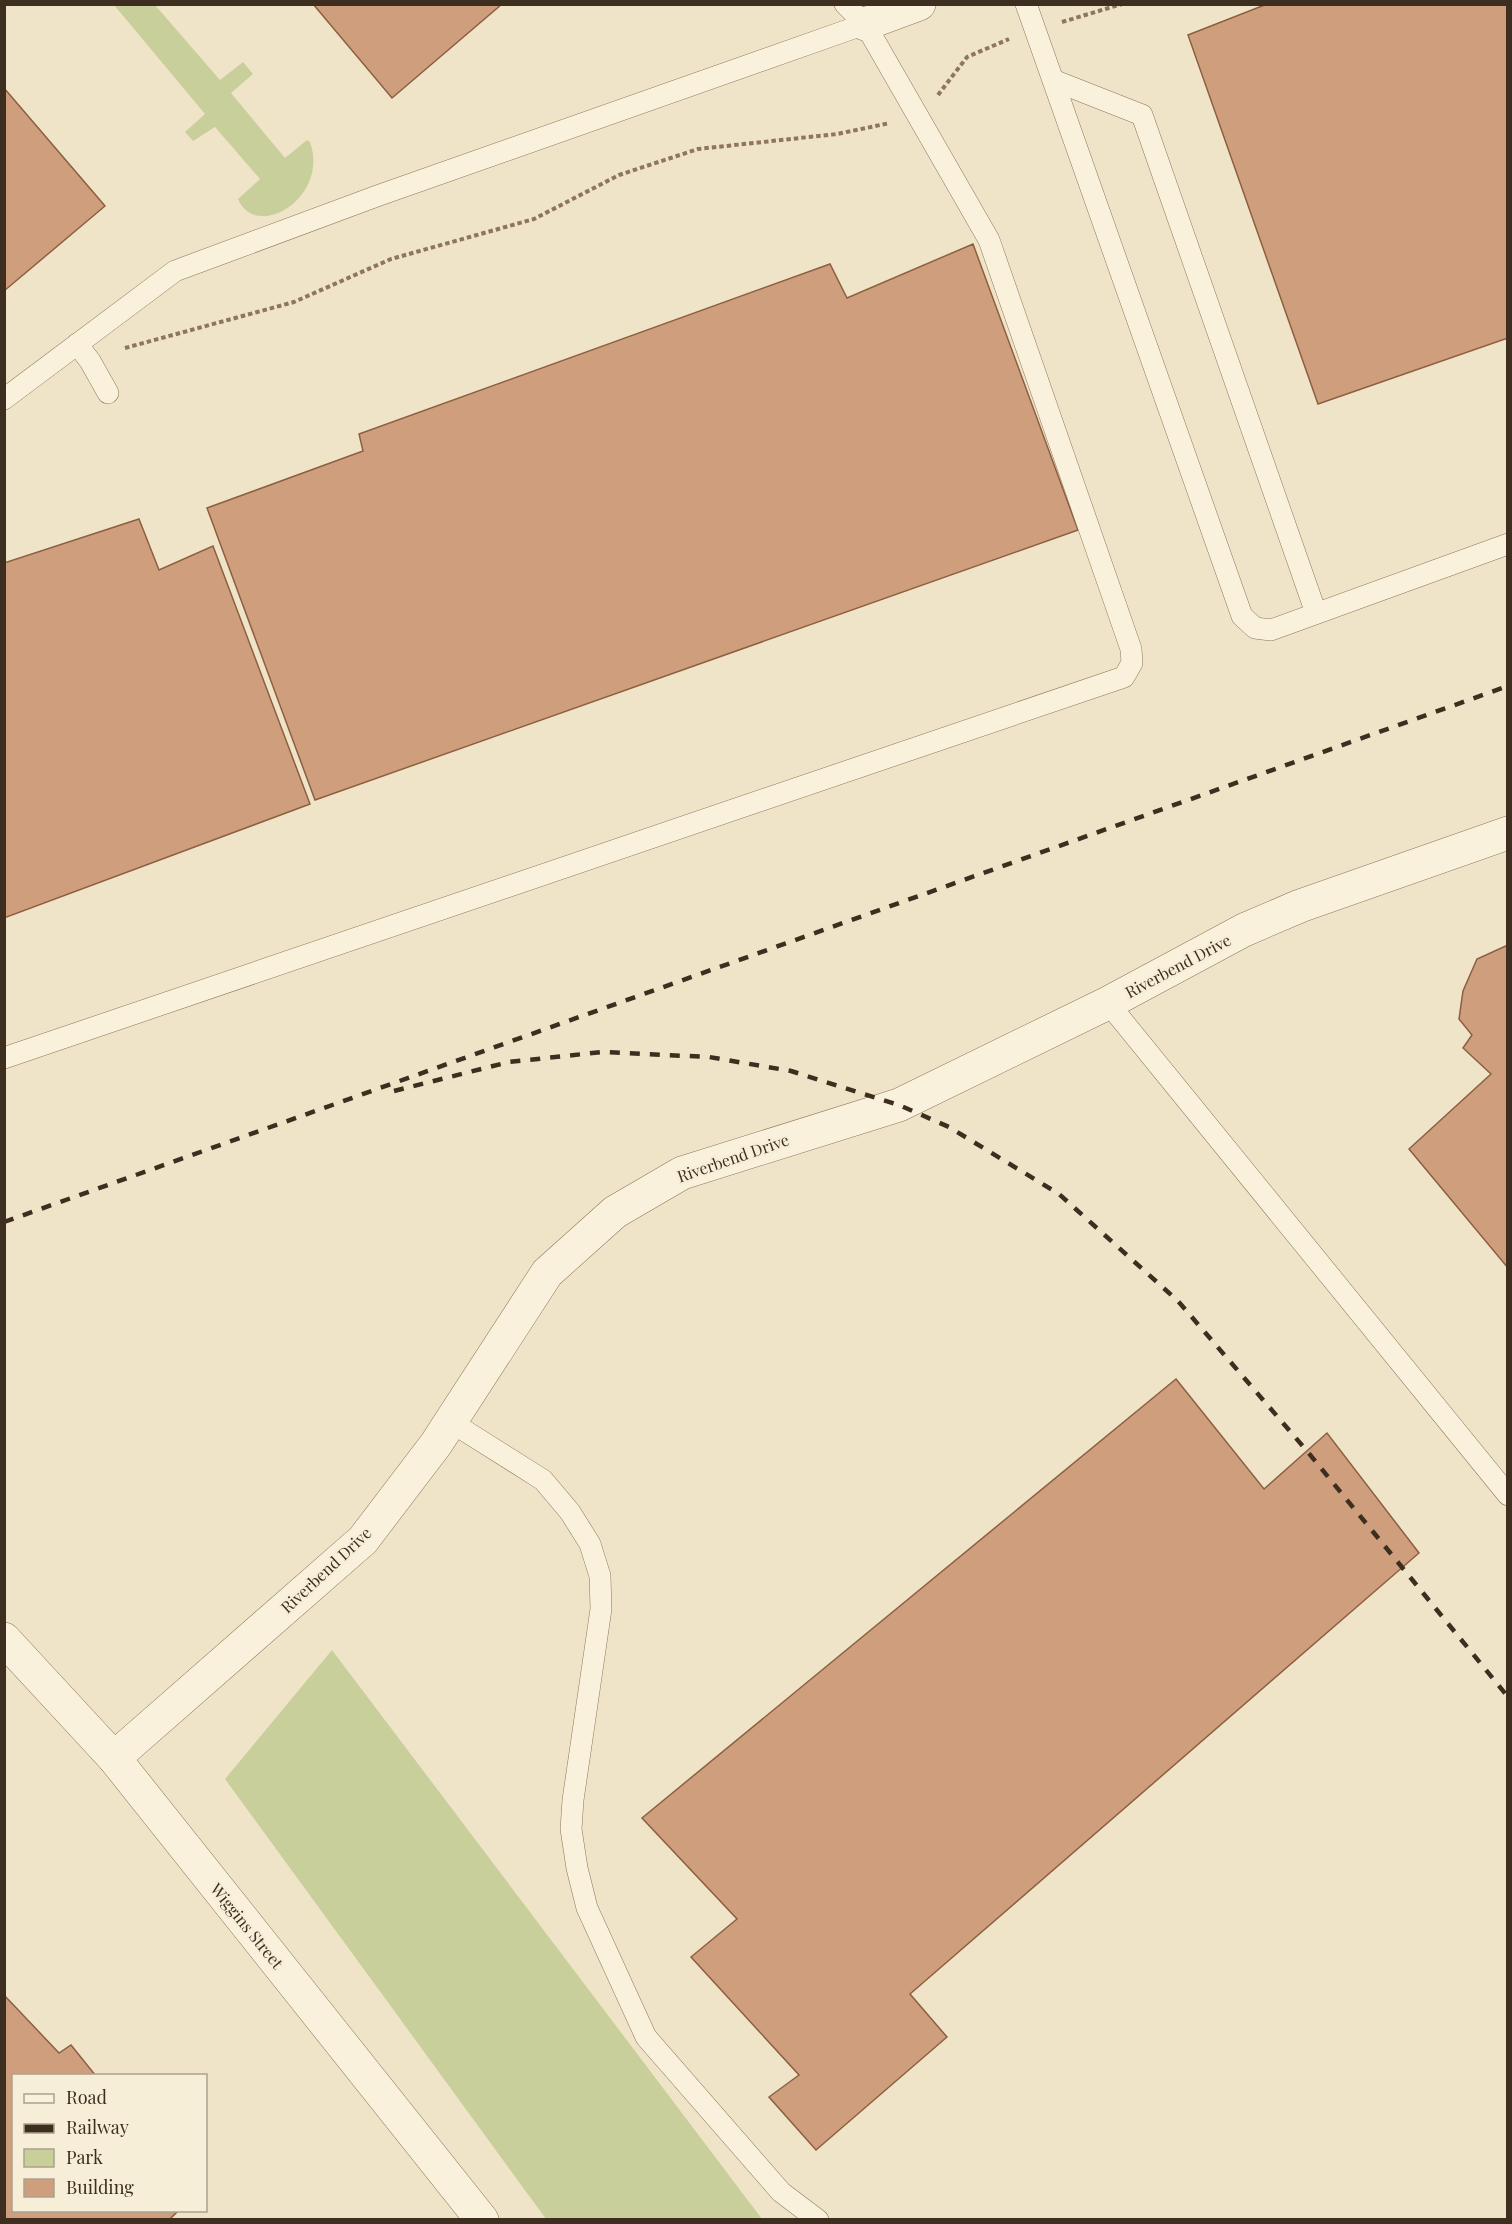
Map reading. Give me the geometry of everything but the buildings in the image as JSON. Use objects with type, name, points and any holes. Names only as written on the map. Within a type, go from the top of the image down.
[{"type":"street","points":[[855,14],[919,4]]},
{"type":"street","name":"Riverbend Drive","points":[[114,1758],[363,1540],[451,1422],[547,1273],[615,1212],[682,1173],[899,1105],[1108,1004],[1244,930],[1300,906],[1508,833]]},
{"type":"street","name":"Wiggins Street","points":[[4,1639],[114,1758],[482,2220]]},
{"type":"lane","points":[[1026,4],[1242,616],[1255,628],[1271,630],[1508,544]]},
{"type":"lane","points":[[4,399],[84,352],[175,271],[855,14],[913,107],[989,240],[1131,650],[1132,663],[1124,677],[4,1058]]},
{"type":"lane","points":[[1053,80],[1142,115],[1316,613]]},
{"type":"lane","points":[[84,352],[108,393]]},
{"type":"lane","points":[[1108,1004],[1508,1495]]},
{"type":"lane","points":[[451,1422],[543,1480],[570,1512],[590,1544],[600,1576],[601,1609],[573,1800],[571,1829],[577,1868],[587,1908],[646,2037],[781,2192],[818,2220]]},
{"type":"path","points":[[84,352],[132,345],[294,302],[391,259],[534,219],[619,175],[698,149],[837,134],[890,123],[913,107],[935,98],[967,57],[997,43],[1035,30],[1122,4]]},
{"type":"green space","points":[[114,5],[155,5],[220,80],[243,62],[253,74],[231,93],[285,158],[307,140],[310,142],[313,162],[310,181],[301,196],[288,208],[274,215],[260,216],[247,211],[238,199],[260,179],[215,127],[193,141],[185,132],[205,114]]},
{"type":"green space","points":[[332,1650],[762,2219],[546,2219],[225,1779]]},
{"type":"railway","points":[[4,1222],[1508,686]]},
{"type":"railway","points":[[394,1091],[509,1062],[602,1052],[709,1057],[791,1071],[899,1105],[949,1127],[1059,1194],[1178,1301],[1307,1451],[1508,1697]]}]
